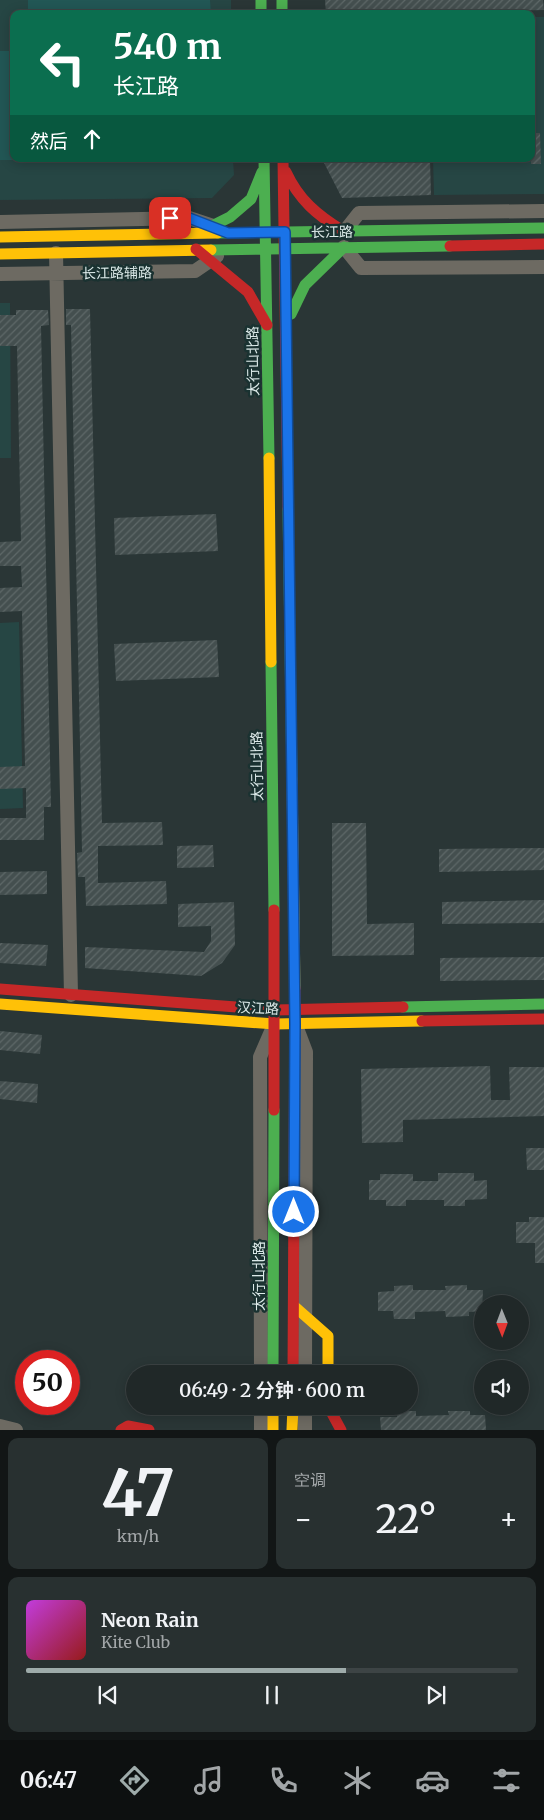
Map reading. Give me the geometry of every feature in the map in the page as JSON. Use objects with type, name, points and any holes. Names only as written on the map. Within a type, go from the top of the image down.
[{"type":"main road","points":[[196,233],[230,217],[251,199],[264,163]]},
{"type":"main road","name":"太行山北路","points":[[264,163],[267,232],[275,1010],[273,1365]]},
{"type":"main road","points":[[283,163],[286,248],[295,1010],[293,1365]]},
{"type":"main road","points":[[283,163],[296,194],[318,216],[344,232]]},
{"type":"main road","name":"长江路","points":[[0,237],[544,228]]},
{"type":"main road","name":"长江路","points":[[0,254],[227,248],[544,244]]},
{"type":"main road","points":[[287,328],[295,297],[312,274],[344,247]]},
{"type":"main road","points":[[196,249],[248,292],[267,325]]},
{"type":"main road","name":"汉江路","points":[[0,989],[275,1010],[544,1004]]},
{"type":"main road","name":"汉江路","points":[[0,1004],[274,1024],[544,1018]]},
{"type":"main road","points":[[294,1306],[328,1336],[328,1365]]},
{"type":"main road","points":[[273,1415],[273,1430]]},
{"type":"main road","points":[[292,1430],[293,1415]]},
{"type":"main road","points":[[333,1415],[341,1430]]},
{"type":"main road","points":[[121,1430],[128,1426],[149,1430]]},
{"type":"street","points":[[344,232],[359,213],[544,211]]},
{"type":"street","points":[[0,222],[189,218],[214,226],[228,233]]},
{"type":"street","points":[[344,247],[361,268],[544,267]]},
{"type":"street","name":"长江路辅路","points":[[0,274],[195,271],[211,262],[227,248]]},
{"type":"street","points":[[56,253],[71,994]]},
{"type":"street","points":[[261,1365],[260,1057],[274,1024]]},
{"type":"street","points":[[295,1024],[306,1052],[305,1365]]},
{"type":"street","points":[[261,1415],[261,1430]]},
{"type":"street","points":[[305,1415],[305,1430]]},
{"type":"street","points":[[0,1426],[16,1430]]},
{"type":"shaded area","points":[[0,0],[231,0],[231,10],[10,10],[10,162],[233,162],[234,175],[212,198],[0,200]]},
{"type":"shaded area","points":[[28,0],[210,0],[211,10],[28,10]]},
{"type":"shaded area","points":[[535,17],[544,17],[544,194],[434,195],[433,162],[535,162]]},
{"type":"shaded area","points":[[0,51],[10,51],[10,160],[0,160]]},
{"type":"shaded area","points":[[0,303],[10,303],[11,458],[0,458]]},
{"type":"shaded area","points":[[19,622],[23,808],[0,809],[0,623]]},
{"type":"building","points":[[325,0],[543,0],[544,10],[535,10],[326,10]]},
{"type":"building","points":[[535,133],[540,133],[541,164],[531,164],[531,162],[535,162]]},
{"type":"building","points":[[324,162],[430,162],[431,195],[342,198]]},
{"type":"building","points":[[66,309],[90,309],[102,823],[162,822],[163,845],[98,846],[98,883],[166,881],[167,904],[86,906],[85,877],[78,877],[77,853],[82,852],[80,745],[71,325],[66,325]]},
{"type":"building","points":[[16,310],[48,310],[49,325],[41,326],[51,807],[44,807],[44,840],[0,840],[0,818],[26,818],[26,788],[0,789],[0,767],[25,766],[22,611],[0,612],[0,588],[22,587],[21,566],[0,566],[0,542],[21,541],[17,346],[0,346],[0,315],[16,315]]},
{"type":"building","points":[[216,514],[218,551],[115,555],[114,518]]},
{"type":"building","points":[[217,640],[219,677],[116,681],[114,644]]},
{"type":"building","points":[[332,823],[366,823],[367,924],[414,923],[414,955],[332,956]]},
{"type":"building","points":[[213,845],[214,867],[177,868],[177,846]]},
{"type":"building","points":[[544,848],[544,870],[439,872],[439,849]]},
{"type":"building","points":[[47,871],[47,894],[0,895],[0,872]]},
{"type":"building","points":[[544,900],[544,923],[442,924],[442,902]]},
{"type":"building","points":[[234,902],[235,945],[222,963],[201,976],[85,968],[85,947],[204,952],[211,941],[211,926],[178,927],[178,904]]},
{"type":"building","points":[[0,943],[48,945],[46,966],[0,963]]},
{"type":"building","points":[[544,957],[544,980],[440,981],[440,958]]},
{"type":"building","points":[[0,1031],[42,1035],[40,1054],[0,1050]]},
{"type":"building","points":[[490,1066],[491,1100],[510,1100],[509,1067],[544,1067],[544,1116],[403,1120],[403,1142],[362,1143],[361,1069]]},
{"type":"building","points":[[0,1081],[38,1084],[37,1103],[0,1099]]},
{"type":"building","points":[[526,1148],[544,1148],[544,1170],[527,1170]]},
{"type":"building","points":[[438,1173],[474,1173],[474,1181],[487,1180],[487,1199],[465,1200],[465,1206],[444,1206],[444,1200],[406,1200],[406,1206],[386,1206],[386,1200],[369,1200],[369,1180],[380,1180],[380,1174],[413,1174],[413,1181],[438,1181]]},
{"type":"building","points":[[529,1217],[544,1217],[544,1263],[535,1263],[535,1243],[516,1243],[516,1222],[529,1222]]},
{"type":"building","points":[[413,1285],[413,1290],[446,1290],[445,1286],[467,1285],[467,1290],[483,1290],[483,1295],[474,1295],[474,1312],[469,1312],[469,1316],[446,1317],[445,1311],[415,1312],[415,1319],[394,1319],[393,1311],[378,1311],[378,1292],[394,1291],[394,1286]]},
{"type":"building","points":[[448,1411],[470,1411],[470,1415],[485,1415],[486,1430],[381,1430],[380,1417],[397,1417],[397,1415],[449,1415]]},
{"type":"traffic: fast","points":[[261,0],[261,10]]},
{"type":"traffic: fast","points":[[282,0],[282,10]]},
{"type":"traffic: fast","points":[[264,162],[269,458]]},
{"type":"traffic: fast","points":[[202,231],[230,217],[251,199],[262,172]]},
{"type":"traffic: fast","points":[[218,233],[544,228]]},
{"type":"traffic: fast","points":[[211,250],[450,246]]},
{"type":"traffic: fast","points":[[291,314],[305,285],[344,247]]},
{"type":"traffic: fast","points":[[288,509],[292,779]]},
{"type":"traffic: fast","points":[[271,662],[274,910]]},
{"type":"traffic: fast","points":[[403,1007],[544,1004]]},
{"type":"traffic: fast","points":[[273,1365],[274,1110]]},
{"type":"traffic: slow","points":[[0,237],[218,233]]},
{"type":"traffic: slow","points":[[0,254],[211,250]]},
{"type":"traffic: slow","points":[[269,458],[271,662]]},
{"type":"traffic: slow","points":[[292,779],[295,988]]},
{"type":"traffic: slow","points":[[0,1004],[275,1024],[422,1021]]},
{"type":"traffic: slow","points":[[294,1306],[328,1336],[328,1365]]},
{"type":"traffic: slow","points":[[273,1415],[273,1430]]},
{"type":"traffic: slow","points":[[292,1430],[293,1415]]},
{"type":"traffic: jam","points":[[283,162],[288,509]]},
{"type":"traffic: jam","points":[[286,172],[303,199],[325,219],[343,231]]},
{"type":"traffic: jam","points":[[450,246],[544,244]]},
{"type":"traffic: jam","points":[[196,249],[248,292],[267,325]]},
{"type":"traffic: jam","points":[[274,910],[274,1110]]},
{"type":"traffic: jam","points":[[293,1365],[295,988]]},
{"type":"traffic: jam","points":[[0,989],[275,1010],[403,1007]]},
{"type":"traffic: jam","points":[[422,1021],[544,1019]]},
{"type":"traffic: jam","points":[[333,1415],[341,1430]]},
{"type":"traffic: jam","points":[[121,1430],[128,1426],[149,1430]]},
{"type":"route","points":[[170,218],[189,218],[214,226],[228,233],[285,232],[295,1024],[294,1212]]}]
